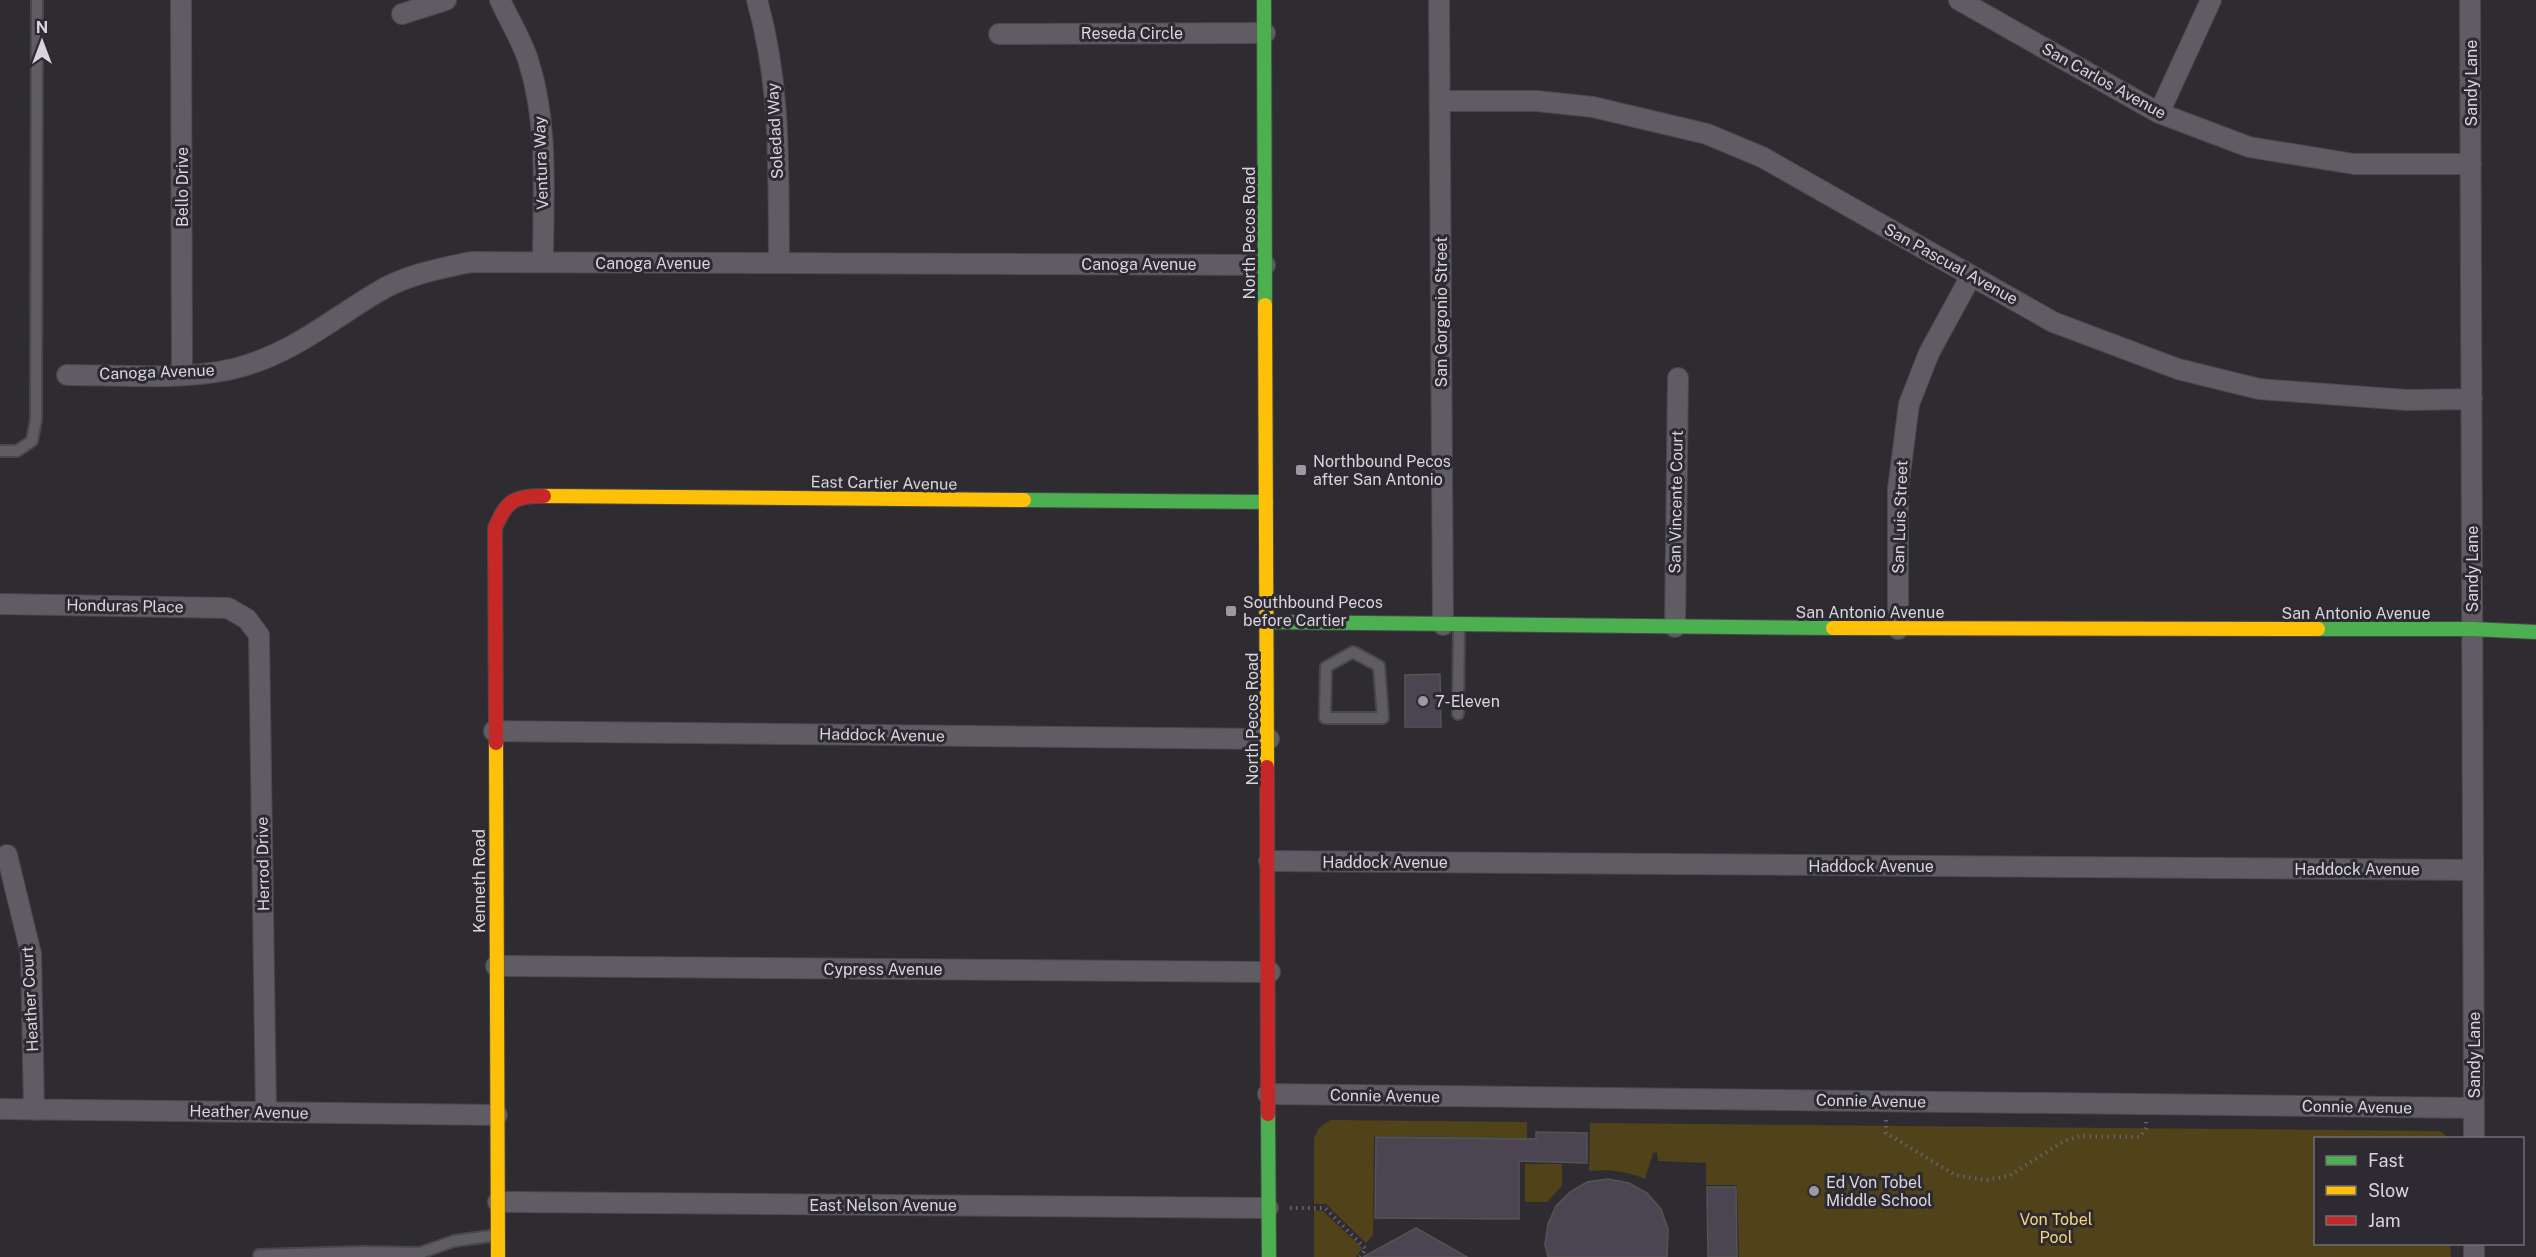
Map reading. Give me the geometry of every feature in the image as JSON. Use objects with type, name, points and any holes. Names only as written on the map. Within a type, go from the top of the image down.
[{"type":"street","name":"Bello Drive","points":[[181,0],[182,375]]},
{"type":"street","points":[[402,14],[446,0]]},
{"type":"street","name":"Ventura Way","points":[[500,0],[529,62],[539,104],[544,153],[543,262]]},
{"type":"street","name":"Soledad Way","points":[[757,0],[768,41],[777,107],[779,263]]},
{"type":"street","name":"North Pecos Road","points":[[1264,0],[1270,972],[1269,1257]]},
{"type":"street","name":"San Gorgonio Street","points":[[1439,0],[1451,625]]},
{"type":"street","name":"San Carlos Avenue","points":[[1959,0],[2159,113],[2261,149],[2354,164],[2471,164]]},
{"type":"street","points":[[2159,113],[2211,0]]},
{"type":"street","name":"Sandy Lane","points":[[2470,0],[2474,1137]]},
{"type":"street","name":"Reseda Circle","points":[[999,34],[1265,33]]},
{"type":"street","name":"San Pascual Avenue","points":[[1440,101],[1537,101],[1593,107],[1707,134],[1762,157],[2053,322],[2178,369],[2259,389],[2407,400],[2472,399]]},
{"type":"street","name":"Canoga Avenue","points":[[67,375],[182,375],[240,368],[299,344],[378,292],[419,273],[471,262],[1265,265]]},
{"type":"street","name":"San Luis Street","points":[[1898,629],[1898,489],[1909,404],[1929,353],[1971,276]]},
{"type":"street","name":"San Vincente Court","points":[[1675,627],[1678,378]]},
{"type":"street","name":"East Cartier Avenue","points":[[504,506],[522,496],[1266,502]]},
{"type":"street","name":"Kenneth Road","points":[[498,1257],[494,731],[495,528],[504,506]]},
{"type":"street","name":"Honduras Place","points":[[0,604],[228,608],[247,619]]},
{"type":"street","name":"Herrod Drive","points":[[247,619],[259,635],[266,1112]]},
{"type":"street","name":"San Antonio Avenue","points":[[1268,622],[1353,638],[1451,625],[1898,629],[2472,629]]},
{"type":"street","points":[[2472,629],[2536,632]]},
{"type":"street","name":"Haddock Avenue","points":[[494,731],[1269,739]]},
{"type":"street","name":"Heather Court","points":[[7,855],[31,954],[34,1110]]},
{"type":"street","name":"Haddock Avenue","points":[[1269,861],[2473,870]]},
{"type":"street","name":"Cypress Avenue","points":[[496,966],[1270,972]]},
{"type":"street","name":"Connie Avenue","points":[[1268,1094],[2474,1108]]},
{"type":"street","name":"Heather Avenue","points":[[0,1109],[497,1115]]},
{"type":"street","name":"East Nelson Avenue","points":[[498,1202],[1268,1208]]},
{"type":"lane","points":[[0,451],[17,451],[32,441],[36,420],[37,0]]},
{"type":"lane","points":[[1451,625],[1458,714]]},
{"type":"lane","points":[[1353,638],[1380,666],[1383,718],[1324,718],[1326,667],[1353,638]]},
{"type":"lane","points":[[259,1255],[420,1255],[454,1241],[498,1235]]},
{"type":"path","points":[[1886,1101],[1886,1133],[1955,1175],[1985,1180],[2009,1176],[2064,1141],[2080,1136],[2140,1137],[2146,1128],[2146,1104]]},
{"type":"path","points":[[1268,1208],[1324,1208],[1366,1249],[1360,1257]]},
{"type":"green space","points":[[1330,1120],[1527,1122],[1527,1138],[1374,1136],[1373,1235],[1366,1243],[1326,1204],[1314,1204],[1314,1138],[1319,1128]]},
{"type":"green space","name":"Ed Von Tobel Middle School","points":[[1590,1123],[2440,1131],[2448,1137],[2314,1137],[2314,1245],[2450,1245],[2451,1257],[1739,1257],[1737,1185],[1706,1185],[1706,1163],[1658,1161],[1657,1152],[1653,1153],[1645,1179],[1617,1171],[1589,1171]]},
{"type":"green space","points":[[1525,1164],[1562,1164],[1562,1186],[1547,1202],[1525,1202]]},
{"type":"green space","points":[[1314,1210],[1323,1211],[1362,1248],[1356,1257],[1314,1257]]},
{"type":"building","name":"7-Eleven","points":[[1440,674],[1441,727],[1405,727],[1405,675]]},
{"type":"building","points":[[1536,1132],[1587,1133],[1587,1163],[1519,1161],[1519,1219],[1375,1218],[1376,1137],[1536,1139]]},
{"type":"building","points":[[1608,1179],[1629,1183],[1647,1193],[1661,1209],[1668,1229],[1667,1257],[1548,1257],[1545,1244],[1548,1224],[1556,1206],[1570,1192],[1587,1182]]},
{"type":"building","points":[[1707,1187],[1736,1187],[1737,1257],[1708,1257]]},
{"type":"building","points":[[1416,1228],[1467,1257],[1363,1257]]},
{"type":"traffic: fast","points":[[1264,0],[1265,305]]},
{"type":"traffic: fast","points":[[1024,500],[1266,502]]},
{"type":"traffic: fast","points":[[1268,622],[1833,628]]},
{"type":"traffic: fast","points":[[2318,629],[2472,629],[2536,632]]},
{"type":"traffic: fast","points":[[1268,1114],[1269,1257]]},
{"type":"traffic: slow","points":[[1265,305],[1267,767]]},
{"type":"traffic: slow","points":[[544,496],[1024,500]]},
{"type":"traffic: slow","points":[[1833,628],[2318,629]]},
{"type":"traffic: slow","points":[[496,743],[498,1257]]},
{"type":"traffic: jam","points":[[496,743],[495,528],[504,511],[513,502],[525,497],[544,496]]},
{"type":"traffic: jam","points":[[1267,767],[1268,1114]]},
{"type":"place","name":"Northbound Pecos after San Antonio","points":[[1301,470]]},
{"type":"place","name":"Southbound Pecos before Cartier","points":[[1231,611]]},
{"type":"place","name":"7-Eleven","points":[[1423,701]]},
{"type":"place","name":"Ed Von Tobel Middle School","points":[[1814,1191]]},
{"type":"park label","name":"Von Tobel Pool","points":[[2056,1228]]}]
